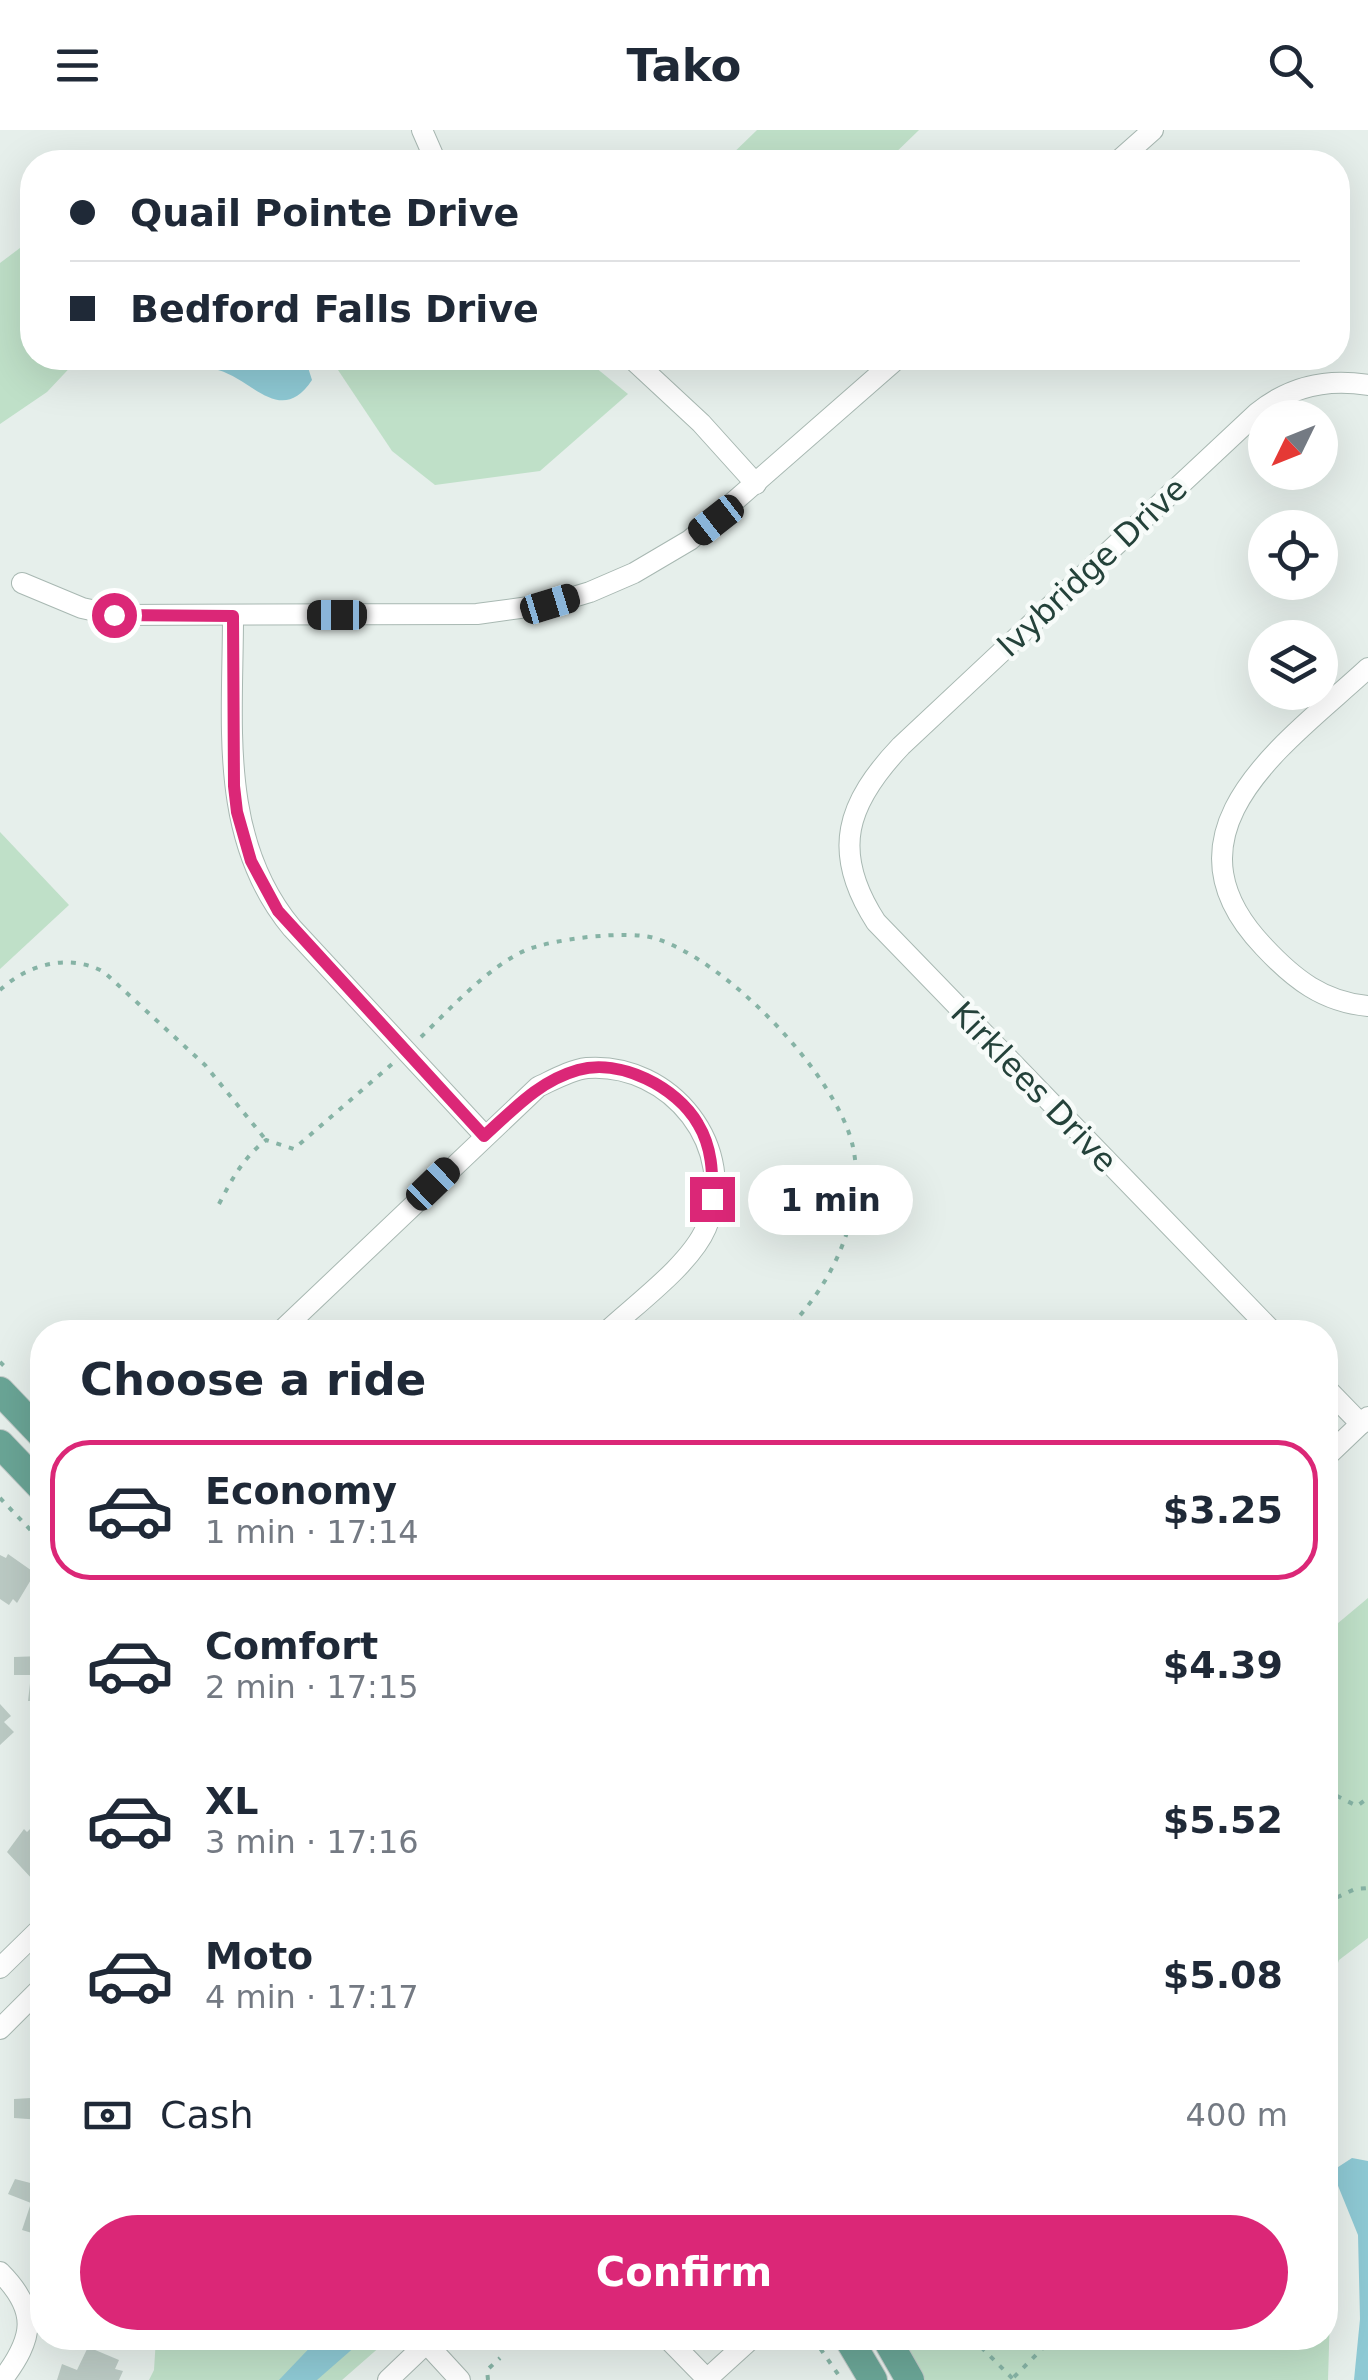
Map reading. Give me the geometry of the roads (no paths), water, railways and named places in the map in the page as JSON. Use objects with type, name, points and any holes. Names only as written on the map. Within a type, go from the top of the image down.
[{"type":"main road","points":[[0,1391],[30,1423]]},
{"type":"main road","points":[[0,1444],[30,1475]]},
{"type":"main road","points":[[855,2350],[872,2380]]},
{"type":"main road","points":[[893,2350],[910,2380]]},
{"type":"street","points":[[1130,150],[1153,130]]},
{"type":"street","points":[[644,370],[701,423],[756,484]]},
{"type":"street","points":[[22,583],[96,613],[477,614],[550,604],[590,592],[666,556],[756,484],[884,370]]},
{"type":"street","name":"Ivybridge Drive","points":[[854,814],[866,786],[901,746],[1257,413],[1288,393],[1312,385],[1336,381],[1368,385]]},
{"type":"street","points":[[233,616],[234,786],[251,861],[278,911],[484,1136]]},
{"type":"street","points":[[1368,668],[1255,773],[1231,814],[1224,852],[1230,894],[1252,935],[1322,996],[1368,1006]]},
{"type":"street","name":"Kirklees Drive","points":[[854,814],[850,839],[853,876],[861,899],[876,922],[1260,1320]]},
{"type":"street","points":[[292,1320],[538,1087],[583,1068],[629,1072],[650,1080],[686,1106],[698,1124],[711,1160],[710,1218],[686,1257],[619,1320]]},
{"type":"street","points":[[1338,1397],[1364,1420],[1338,1445]]},
{"type":"street","points":[[0,1968],[30,1939]]},
{"type":"street","points":[[0,2029],[30,1999]]},
{"type":"street","points":[[0,2272],[23,2299],[29,2320],[24,2349],[2,2380]]},
{"type":"street","points":[[388,2380],[419,2350]]},
{"type":"street","points":[[437,2350],[460,2380]]},
{"type":"street","points":[[678,2350],[707,2380],[739,2350]]},
{"type":"water","points":[[218,370],[309,370],[312,380],[289,400],[278,400]]},
{"type":"water","points":[[1352,2158],[1368,2161],[1368,2380],[1354,2380],[1360,2319],[1358,2235],[1338,2186],[1338,2167]]},
{"type":"water","points":[[308,2350],[351,2350],[317,2380],[279,2380]]}]
